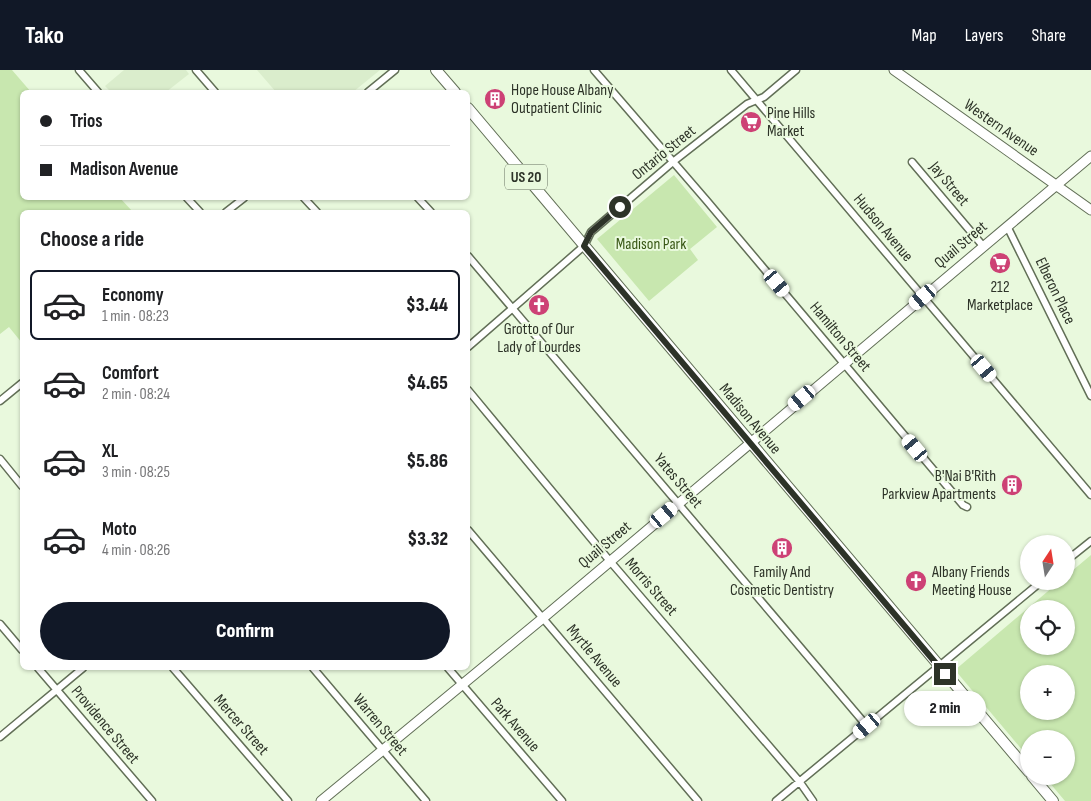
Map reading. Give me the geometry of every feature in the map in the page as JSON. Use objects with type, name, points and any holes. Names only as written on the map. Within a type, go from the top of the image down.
[{"type":"main road","points":[[436,70],[453,90]]},
{"type":"main road","name":"Madison Avenue","points":[[470,110],[1020,761]]},
{"type":"main road","points":[[1040,785],[1053,801]]},
{"type":"street","points":[[79,70],[96,90]]},
{"type":"street","points":[[196,70],[213,90]]},
{"type":"street","points":[[370,90],[395,70]]},
{"type":"street","name":"Hamilton Street","points":[[594,70],[844,362],[963,505],[967,507]]},
{"type":"street","name":"Hudson Avenue","points":[[730,70],[1091,495]]},
{"type":"street","name":"Ontario Street","points":[[470,345],[584,246],[591,232],[747,104],[764,96],[796,70]]},
{"type":"street","name":"Western Avenue","points":[[894,70],[1091,210]]},
{"type":"street","name":"Quail Street","points":[[321,801],[543,618],[609,560],[1091,156]]},
{"type":"street","name":"Jay Street","points":[[912,162],[983,246]]},
{"type":"street","points":[[189,200],[198,210]]},
{"type":"street","points":[[229,210],[241,200]]},
{"type":"street","points":[[306,200],[315,210]]},
{"type":"street","points":[[420,200],[429,210]]},
{"type":"street","name":"Elberon Place","points":[[1007,226],[1091,396]]},
{"type":"street","name":"Yates Street","points":[[470,258],[867,726]]},
{"type":"street","points":[[0,401],[20,385]]},
{"type":"street","name":"Morris Street","points":[[470,392],[609,560],[799,781],[813,801]]},
{"type":"street","points":[[0,459],[20,484]]},
{"type":"street","name":"Myrtle Avenue","points":[[470,532],[698,801]]},
{"type":"street","points":[[1075,553],[1091,540]]},
{"type":"street","points":[[776,801],[1031,590]]},
{"type":"street","points":[[0,624],[20,648]]},
{"type":"street","name":"Providence Street","points":[[40,670],[152,801]]},
{"type":"street","points":[[0,737],[81,670]]},
{"type":"street","name":"Mercer Street","points":[[175,670],[288,801]]},
{"type":"street","name":"Warren Street","points":[[315,670],[426,801]]},
{"type":"street","name":"Park Avenue","points":[[450,670],[562,801]]},
{"type":"shaded area","points":[[124,70],[186,70],[189,74],[169,90],[109,90],[105,86]]},
{"type":"shaded area","points":[[257,70],[380,70],[355,90],[274,90]]},
{"type":"green space","points":[[0,70],[12,70],[29,90],[20,90],[20,200],[122,200],[131,210],[20,210],[20,341],[9,327],[0,334]]},
{"type":"green space","name":"Madison Park","points":[[674,175],[717,227],[690,249],[698,260],[649,301],[597,239]]},
{"type":"green space","points":[[1091,555],[1091,801],[1065,801],[1052,785],[1075,785],[1075,730],[1020,730],[1020,747],[955,670],[1020,615],[1020,655],[1075,655],[1075,600],[1038,600],[1049,590],[1075,590],[1075,568]]},
{"type":"place","name":"Hope House Albany Outpatient Clinic","points":[[495,99]]},
{"type":"place","name":"Pine Hills Market","points":[[751,122]]},
{"type":"place","name":"212 Marketplace","points":[[1000,263]]},
{"type":"place","name":"Grotto of Our Lady of Lourdes","points":[[539,305]]},
{"type":"place","name":"B'Nai B'Rith Parkview Apartments","points":[[1012,485]]},
{"type":"place","name":"Family And Cosmetic Dentistry","points":[[782,548]]},
{"type":"place","name":"Albany Friends Meeting House","points":[[916,581]]},
{"type":"route","points":[[620,207],[591,232],[584,246],[945,674]]}]
